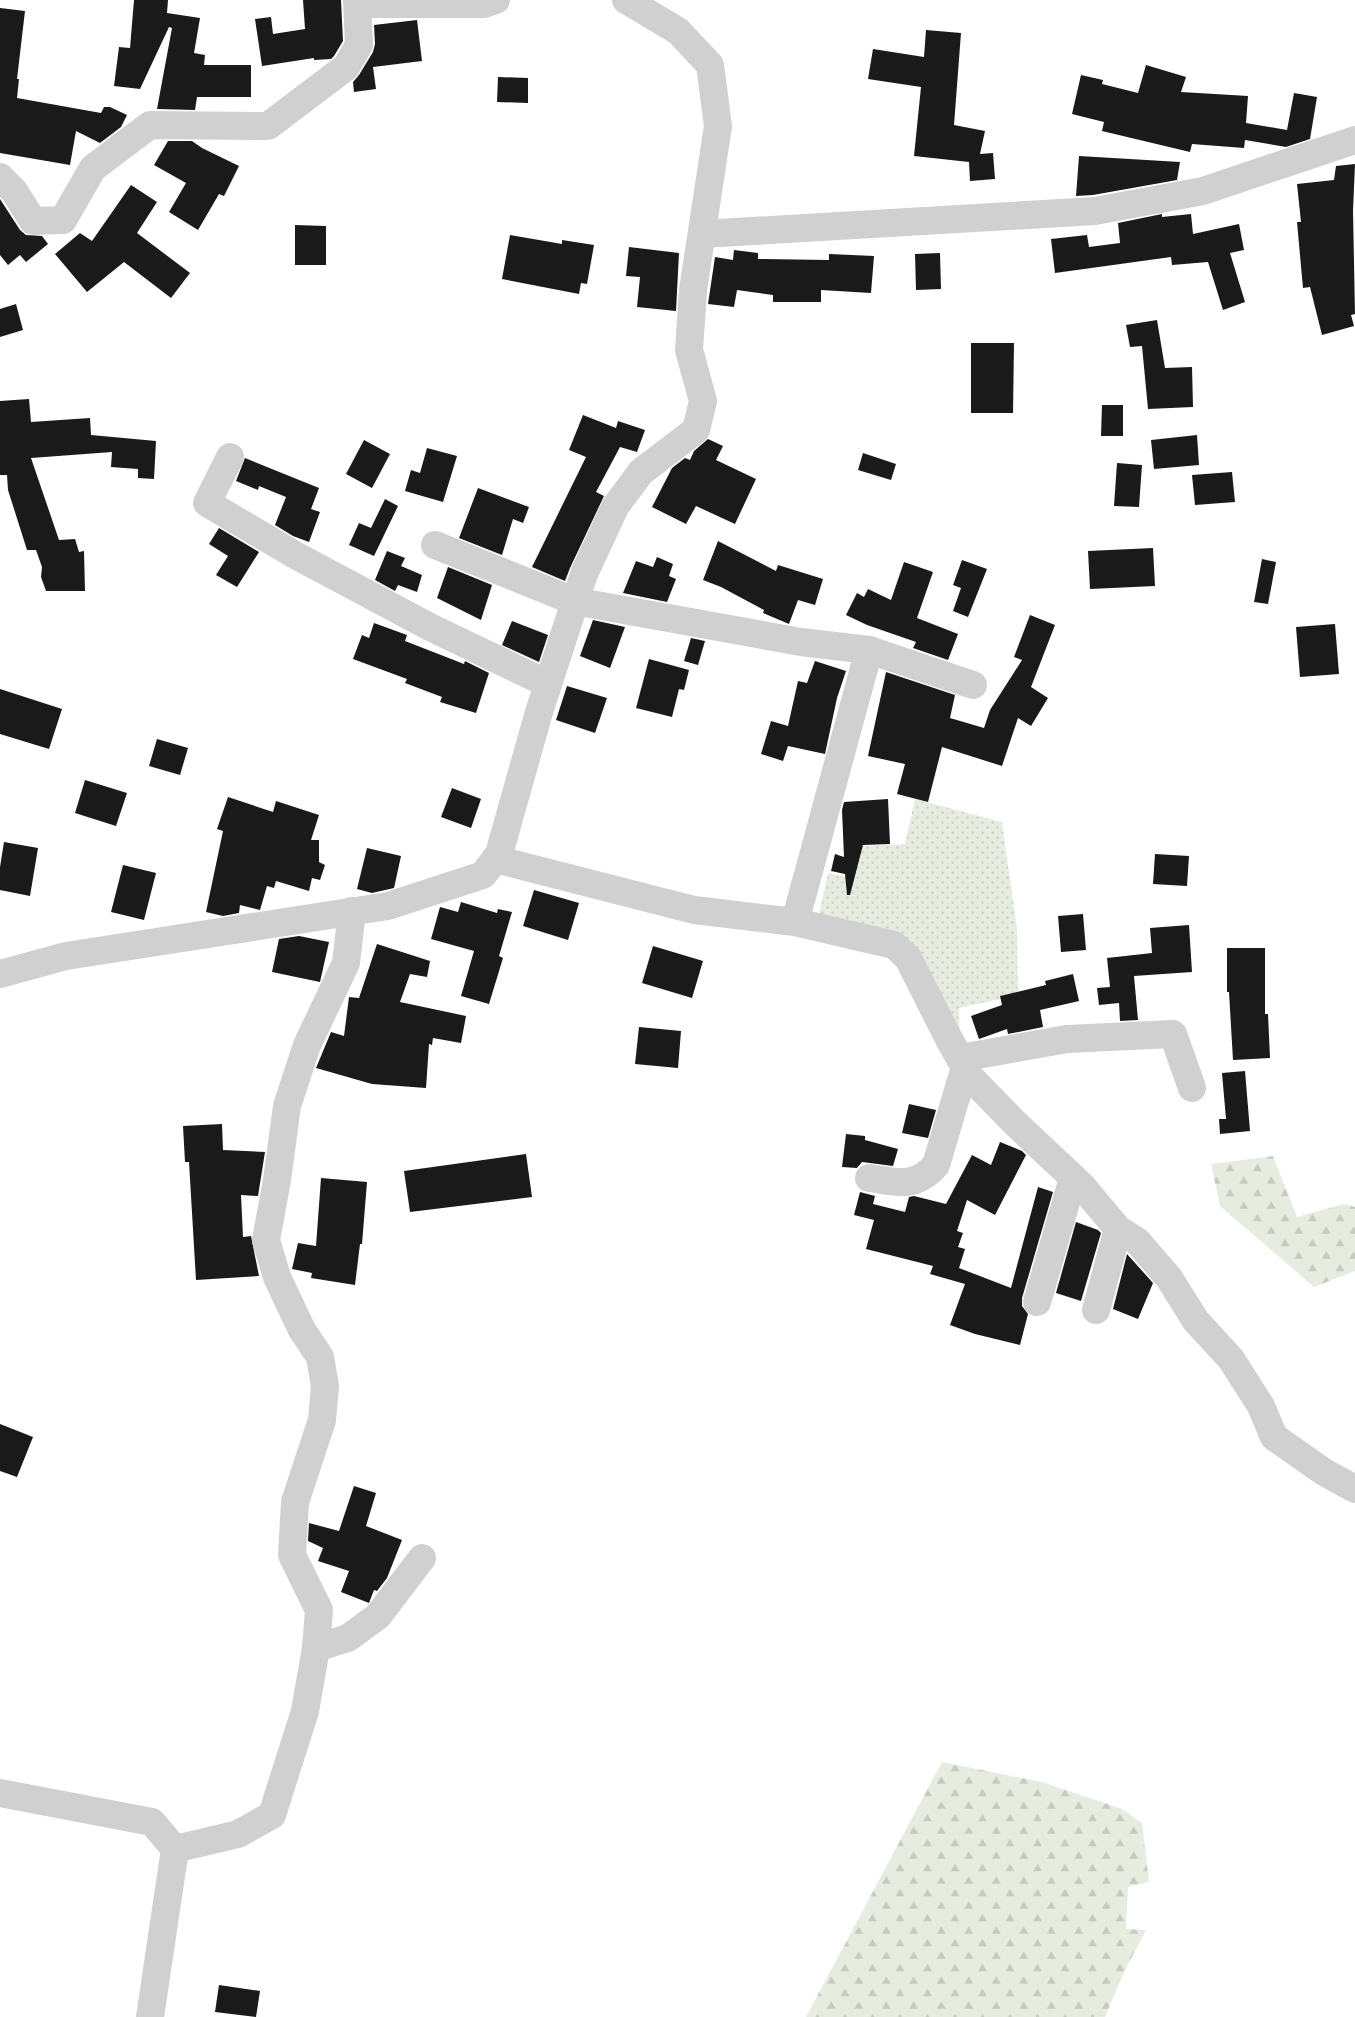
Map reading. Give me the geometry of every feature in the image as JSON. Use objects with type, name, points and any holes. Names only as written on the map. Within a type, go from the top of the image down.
[{"type":"street","points":[[0,177],[14,191],[33,221],[63,220],[93,168],[150,125],[268,126],[346,67],[360,45],[357,0]]},
{"type":"street","points":[[368,0],[371,4],[483,4],[496,0]]},
{"type":"street","points":[[0,974],[66,956],[388,906],[483,874],[495,859],[548,684],[584,574],[615,506],[641,472],[696,430],[703,401],[689,350],[692,290],[718,126],[710,65],[678,31],[626,0]]},
{"type":"street","points":[[702,234],[1095,211],[1203,191],[1355,140]]},
{"type":"street","points":[[230,457],[207,503],[296,555],[430,628],[548,684]]},
{"type":"street","points":[[435,544],[574,601],[801,642],[869,650],[973,685]]},
{"type":"street","points":[[795,922],[869,650]]},
{"type":"street","points":[[495,859],[694,910],[795,922],[894,945],[908,958],[962,1062],[978,1085],[1082,1186],[1118,1230],[1137,1241],[1169,1278],[1196,1321],[1230,1359],[1261,1406],[1274,1438],[1324,1472],[1355,1489]]},
{"type":"street","points":[[175,1849],[238,1834],[272,1815],[305,1711],[316,1648],[319,1610],[292,1555],[295,1502],[322,1420],[325,1386],[320,1357],[302,1330],[277,1277],[266,1240],[277,1180],[286,1106],[307,1045],[346,963],[352,911]]},
{"type":"street","points":[[962,1062],[1067,1039],[1172,1034],[1192,1088]]},
{"type":"street","points":[[869,1178],[907,1183],[929,1173],[936,1165],[962,1062]]},
{"type":"street","points":[[1037,1302],[1073,1178]]},
{"type":"street","points":[[1096,1310],[1118,1230]]},
{"type":"street","points":[[316,1648],[348,1638],[378,1616],[422,1558]]},
{"type":"street","points":[[0,1793],[152,1822],[175,1849],[150,2017]]},
{"type":"green space","points":[[915,799],[1002,822],[1017,929],[1018,995],[959,1008],[960,1044],[906,937],[818,919],[828,873],[851,878],[860,846],[905,844]]},
{"type":"green space","points":[[1273,1156],[1297,1217],[1344,1204],[1355,1207],[1355,1271],[1314,1287],[1220,1206],[1211,1164]]},
{"type":"green space","points":[[942,1762],[1042,1782],[1122,1809],[1142,1823],[1149,1882],[1128,1887],[1126,1929],[1146,1930],[1124,1972],[1105,2017],[806,2017]]},
{"type":"building","points":[[134,0],[168,0],[167,13],[200,18],[194,53],[205,55],[204,65],[251,65],[251,97],[197,97],[195,110],[157,109],[172,28],[169,27],[140,89],[114,86],[119,47],[130,48]]},
{"type":"building","points":[[303,0],[341,0],[343,41],[334,56],[331,59],[314,60],[314,58],[262,66],[255,19],[271,17],[273,34],[305,29]]},
{"type":"building","points":[[0,8],[25,11],[17,79],[19,79],[17,98],[101,113],[104,107],[110,107],[127,115],[121,127],[100,143],[76,131],[70,165],[0,153]]},
{"type":"building","points":[[417,20],[422,61],[373,67],[376,89],[354,92],[353,82],[373,52],[375,44],[374,25]]},
{"type":"building","points":[[926,30],[961,33],[954,125],[985,131],[980,154],[993,153],[995,179],[970,181],[969,162],[914,156],[921,87],[868,79],[873,49],[924,57]]},
{"type":"building","points":[[1146,65],[1186,77],[1181,92],[1248,96],[1246,123],[1287,130],[1294,93],[1317,97],[1310,139],[1286,147],[1245,140],[1244,148],[1192,144],[1190,152],[1102,131],[1104,122],[1072,114],[1081,75],[1103,80],[1102,84],[1138,93]]},
{"type":"building","points":[[498,77],[528,78],[528,103],[497,102]]},
{"type":"building","points":[[168,141],[192,141],[239,166],[224,196],[219,194],[198,230],[169,212],[186,183],[154,165]]},
{"type":"building","points":[[1079,156],[1180,162],[1177,180],[1093,195],[1076,196]]},
{"type":"building","points":[[1355,164],[1353,211],[1355,314],[1351,315],[1354,326],[1322,335],[1310,287],[1303,288],[1297,222],[1301,222],[1297,184],[1334,180],[1336,166]]},
{"type":"building","points":[[131,185],[157,202],[137,233],[190,273],[171,298],[124,262],[87,292],[55,254],[80,233],[92,241]]},
{"type":"building","points":[[0,199],[20,230],[26,235],[42,236],[48,244],[26,262],[20,255],[8,265],[0,255]]},
{"type":"building","points":[[1162,214],[1162,217],[1191,214],[1193,234],[1239,224],[1244,250],[1230,253],[1245,302],[1223,310],[1208,262],[1172,265],[1171,257],[1055,273],[1051,239],[1087,235],[1089,247],[1120,243],[1118,223]]},
{"type":"building","points":[[295,225],[326,226],[326,265],[295,265]]},
{"type":"building","points":[[510,235],[562,244],[562,240],[594,245],[587,284],[581,283],[579,294],[502,279]]},
{"type":"building","points":[[629,247],[679,253],[676,311],[637,307],[640,277],[626,276]]},
{"type":"building","points":[[734,250],[758,253],[758,259],[829,260],[829,254],[874,256],[871,293],[821,290],[821,302],[773,302],[773,295],[737,290],[734,307],[708,304],[715,257],[733,260]]},
{"type":"building","points":[[940,253],[941,289],[916,290],[915,254]]},
{"type":"building","points":[[16,304],[23,330],[0,337],[0,309]]},
{"type":"building","points":[[1157,320],[1165,368],[1192,367],[1193,407],[1148,409],[1142,346],[1130,347],[1126,325]]},
{"type":"building","points":[[971,343],[1014,343],[1013,413],[971,413]]},
{"type":"building","points":[[29,399],[31,422],[90,418],[91,435],[156,441],[154,479],[138,478],[138,469],[111,467],[112,452],[31,458],[59,540],[75,539],[79,552],[84,551],[85,591],[46,591],[41,577],[42,567],[36,550],[27,550],[8,490],[7,475],[0,475],[0,401]]},
{"type":"building","points":[[1102,405],[1123,405],[1123,436],[1101,436]]},
{"type":"building","points":[[583,415],[616,428],[618,421],[645,430],[637,452],[620,447],[596,492],[604,496],[565,581],[532,567],[586,457],[569,450]]},
{"type":"building","points":[[1197,435],[1199,465],[1154,469],[1151,440]]},
{"type":"building","points":[[708,439],[723,446],[716,460],[756,479],[735,524],[696,506],[686,524],[652,507],[672,468],[685,458],[690,460],[694,451]]},
{"type":"building","points":[[364,440],[390,454],[372,488],[346,474]]},
{"type":"building","points":[[427,448],[457,456],[443,502],[405,491],[411,470],[420,473]]},
{"type":"building","points":[[863,453],[896,464],[891,480],[858,470]]},
{"type":"building","points":[[245,458],[319,488],[311,509],[320,512],[309,542],[293,536],[275,525],[286,497],[259,486],[258,490],[236,481]]},
{"type":"building","points":[[1117,463],[1142,465],[1139,507],[1114,506]]},
{"type":"building","points":[[1232,472],[1235,502],[1195,505],[1192,475]]},
{"type":"building","points":[[478,488],[529,507],[523,523],[513,519],[502,555],[459,538]]},
{"type":"building","points":[[385,499],[398,506],[374,556],[349,545],[359,523],[371,528]]},
{"type":"building","points":[[219,528],[259,552],[237,587],[216,575],[228,556],[209,544]]},
{"type":"building","points":[[718,541],[776,571],[778,565],[823,579],[815,605],[798,600],[789,624],[763,613],[764,610],[721,587],[703,580]]},
{"type":"building","points":[[1153,548],[1155,586],[1090,589],[1088,551]]},
{"type":"building","points":[[387,551],[405,558],[401,566],[422,575],[417,592],[398,585],[395,591],[375,580]]},
{"type":"building","points":[[657,557],[673,564],[669,576],[676,579],[667,602],[623,593],[636,561],[653,567]]},
{"type":"building","points":[[1262,559],[1276,562],[1268,604],[1254,602]]},
{"type":"building","points":[[962,560],[987,569],[968,617],[953,611],[961,588],[953,585]]},
{"type":"building","points":[[904,562],[933,572],[917,618],[958,634],[948,660],[913,648],[916,642],[867,625],[846,615],[857,593],[864,597],[868,589],[891,600]]},
{"type":"building","points":[[448,567],[492,585],[481,620],[437,598]]},
{"type":"building","points":[[1030,615],[1055,625],[1031,687],[1048,698],[1031,726],[1018,718],[1002,766],[942,747],[928,802],[897,794],[905,764],[868,756],[886,672],[955,695],[950,718],[984,728],[990,710],[1022,660],[1014,657]]},
{"type":"building","points":[[593,620],[625,627],[610,668],[580,656]]},
{"type":"building","points":[[512,621],[548,635],[539,662],[502,645]]},
{"type":"building","points":[[374,623],[407,635],[405,641],[464,664],[465,661],[489,673],[476,713],[440,702],[442,697],[405,683],[407,679],[353,659],[362,635],[369,638]]},
{"type":"building","points":[[1335,624],[1339,674],[1300,677],[1296,627]]},
{"type":"building","points":[[691,638],[705,641],[698,665],[684,661]]},
{"type":"building","points":[[649,659],[689,670],[684,690],[679,689],[672,717],[636,708]]},
{"type":"building","points":[[815,661],[846,671],[837,698],[825,754],[788,746],[783,761],[761,754],[771,721],[788,726],[798,681],[807,683]]},
{"type":"building","points":[[567,686],[607,698],[595,733],[556,720]]},
{"type":"building","points":[[0,689],[62,709],[49,749],[0,734]]},
{"type":"building","points":[[157,739],[188,748],[180,775],[149,766]]},
{"type":"building","points":[[85,780],[127,793],[116,826],[75,813]]},
{"type":"building","points":[[452,788],[481,799],[471,828],[441,817]]},
{"type":"building","points":[[228,797],[273,812],[276,801],[319,815],[311,840],[319,840],[319,862],[325,865],[320,880],[312,878],[309,891],[276,881],[274,888],[267,886],[260,910],[240,905],[239,913],[223,916],[206,912],[223,831],[217,829]]},
{"type":"building","points":[[888,799],[890,844],[863,845],[850,895],[847,895],[845,874],[831,871],[835,854],[844,857],[842,810],[844,802]]},
{"type":"building","points":[[4,842],[38,848],[30,896],[0,890],[0,867]]},
{"type":"building","points":[[367,848],[401,856],[394,888],[372,893],[357,889]]},
{"type":"building","points":[[1155,854],[1189,856],[1187,886],[1153,884]]},
{"type":"building","points":[[123,865],[156,873],[144,920],[111,912]]},
{"type":"building","points":[[534,890],[579,903],[568,940],[523,926]]},
{"type":"building","points":[[461,902],[497,913],[498,909],[512,912],[499,956],[503,958],[489,1004],[461,996],[474,951],[431,939],[440,907],[458,912]]},
{"type":"building","points":[[1083,914],[1086,950],[1061,952],[1058,916]]},
{"type":"building","points":[[1189,925],[1192,972],[1134,976],[1138,1020],[1120,1021],[1119,1003],[1099,1005],[1097,988],[1110,987],[1107,958],[1152,953],[1150,928]]},
{"type":"building","points":[[299,936],[329,942],[320,982],[272,972],[279,939]]},
{"type":"building","points":[[377,944],[430,961],[427,977],[410,974],[400,1002],[466,1016],[461,1043],[433,1038],[432,1045],[429,1044],[426,1088],[372,1084],[316,1068],[331,1032],[344,1036],[349,997],[359,998]]},
{"type":"building","points":[[653,946],[703,961],[692,998],[642,983]]},
{"type":"building","points":[[1227,948],[1265,948],[1265,1014],[1268,1014],[1270,1058],[1233,1060],[1229,992],[1227,992]]},
{"type":"building","points":[[1073,974],[1079,1001],[1040,1010],[1043,1027],[1008,1034],[1007,1029],[979,1039],[971,1016],[1002,1005],[1000,996],[1046,985],[1045,981]]},
{"type":"building","points":[[639,1027],[681,1031],[678,1068],[635,1064]]},
{"type":"building","points":[[1245,1071],[1250,1131],[1220,1134],[1219,1119],[1226,1119],[1222,1073]]},
{"type":"building","points":[[909,1104],[936,1110],[928,1138],[902,1133]]},
{"type":"building","points":[[222,1124],[223,1150],[265,1152],[258,1196],[241,1195],[243,1237],[251,1236],[259,1276],[196,1280],[189,1162],[185,1162],[183,1126]]},
{"type":"building","points":[[846,1134],[865,1136],[865,1140],[898,1149],[893,1166],[862,1162],[857,1168],[842,1167]]},
{"type":"building","points":[[1000,1142],[1022,1151],[1026,1155],[995,1215],[967,1200],[957,1231],[963,1233],[958,1247],[965,1249],[959,1268],[1011,1288],[1038,1187],[1053,1192],[1022,1298],[1022,1306],[1028,1314],[1020,1345],[975,1334],[950,1325],[965,1284],[930,1274],[933,1266],[866,1249],[874,1220],[854,1215],[860,1192],[875,1196],[873,1204],[905,1212],[909,1197],[914,1196],[946,1204],[972,1155],[991,1165]]},
{"type":"building","points":[[526,1154],[532,1197],[410,1212],[404,1171]]},
{"type":"building","points":[[321,1178],[367,1182],[362,1244],[360,1244],[355,1285],[311,1278],[312,1273],[292,1269],[298,1243],[316,1246]]},
{"type":"building","points":[[1076,1222],[1098,1230],[1101,1233],[1081,1301],[1056,1293]]},
{"type":"building","points":[[1127,1254],[1153,1283],[1138,1319],[1113,1309]]},
{"type":"building","points":[[0,1424],[33,1437],[17,1477],[0,1471]]},
{"type":"building","points":[[354,1486],[376,1493],[366,1526],[402,1540],[387,1578],[377,1591],[374,1590],[369,1603],[341,1592],[349,1571],[318,1561],[323,1548],[308,1541],[309,1523],[339,1531]]},
{"type":"building","points":[[219,1985],[260,1991],[256,2017],[215,2012]]}]
